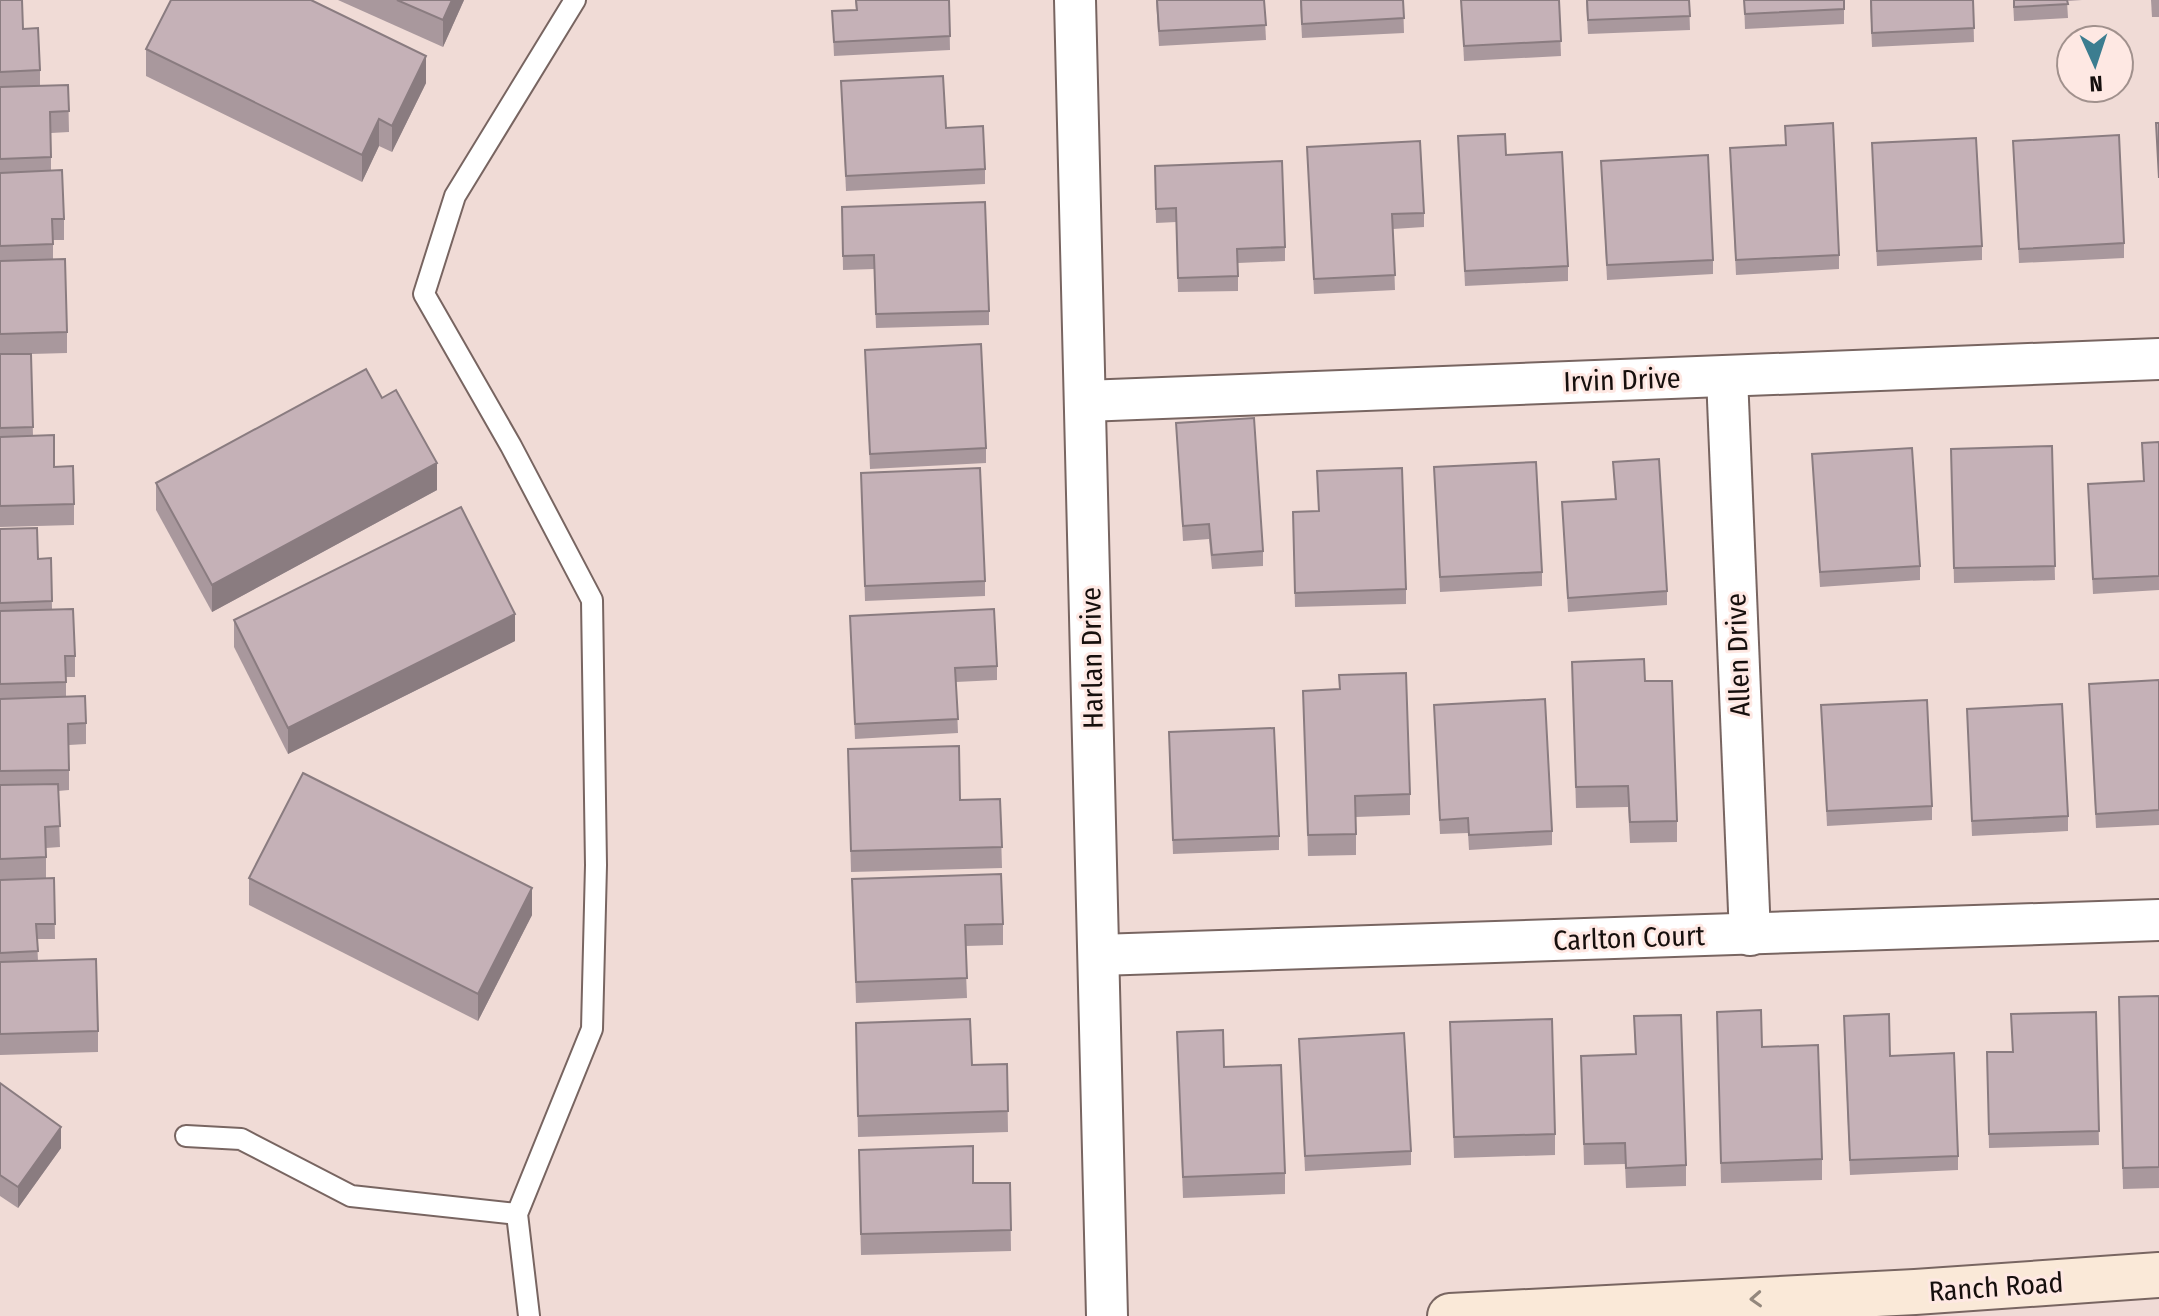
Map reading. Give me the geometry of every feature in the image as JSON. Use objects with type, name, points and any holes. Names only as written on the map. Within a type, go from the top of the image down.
[{"type":"main road","name":"Ranch Road","points":[[1450,1316],[1915,1304],[2159,1275]]},
{"type":"street","name":"Harlan Drive","points":[[1075,0],[1107,1316]]},
{"type":"street","name":"Irvin Drive","points":[[1085,401],[2159,359]]},
{"type":"street","name":"Allen Drive","points":[[1727,376],[1750,935]]},
{"type":"street","name":"Carlton Court","points":[[1099,955],[2159,920]]},
{"type":"lane","points":[[529,1316],[517,1214],[592,1029],[596,865],[592,600],[511,446],[424,294],[455,196],[575,0]]},
{"type":"lane","points":[[186,1136],[241,1139],[351,1196],[517,1214]]},
{"type":"building","points":[[0,0],[22,0],[23,29],[38,28],[40,70],[0,72]]},
{"type":"building","points":[[171,0],[311,0],[426,56],[392,126],[379,119],[362,155],[146,49]]},
{"type":"building","points":[[397,0],[452,0],[443,20]]},
{"type":"building","points":[[856,0],[949,0],[950,36],[834,42],[832,11],[857,10]]},
{"type":"building","points":[[1157,0],[1264,0],[1266,25],[1159,31]]},
{"type":"building","points":[[1301,0],[1403,0],[1404,18],[1302,24]]},
{"type":"building","points":[[1461,0],[1559,0],[1561,41],[1464,46]]},
{"type":"building","points":[[1587,0],[1689,0],[1690,16],[1588,20]]},
{"type":"building","points":[[1744,0],[1844,0],[1844,9],[1745,14]]},
{"type":"building","points":[[1871,0],[1973,0],[1974,28],[1872,33]]},
{"type":"building","points":[[2014,0],[2067,0],[2068,4],[2014,7]]},
{"type":"building","points":[[943,76],[946,128],[983,126],[985,169],[846,176],[841,81]]},
{"type":"building","points":[[68,85],[69,111],[50,112],[51,157],[0,159],[0,87]]},
{"type":"building","points":[[1833,123],[1839,255],[1736,260],[1730,148],[1786,145],[1785,126]]},
{"type":"building","points":[[2156,123],[2159,123],[2159,178]]},
{"type":"building","points":[[1505,134],[1506,155],[1562,152],[1568,266],[1465,271],[1458,136]]},
{"type":"building","points":[[2119,135],[2124,243],[2019,249],[2013,141]]},
{"type":"building","points":[[1976,138],[1982,246],[1877,251],[1872,143]]},
{"type":"building","points":[[1420,141],[1424,213],[1392,214],[1395,275],[1314,279],[1307,147]]},
{"type":"building","points":[[1708,155],[1713,260],[1607,265],[1601,161]]},
{"type":"building","points":[[1282,161],[1285,247],[1237,249],[1238,276],[1178,278],[1176,208],[1156,209],[1155,166]]},
{"type":"building","points":[[62,170],[64,219],[52,219],[53,244],[0,246],[0,173]]},
{"type":"building","points":[[985,202],[989,311],[876,314],[874,255],[843,256],[842,207]]},
{"type":"building","points":[[65,259],[67,332],[0,334],[0,261]]},
{"type":"building","points":[[981,344],[986,448],[870,454],[865,350]]},
{"type":"building","points":[[0,354],[31,354],[33,427],[0,428]]},
{"type":"building","points":[[366,369],[382,398],[396,390],[437,463],[212,585],[156,483]]},
{"type":"building","points":[[1254,418],[1263,551],[1212,555],[1209,524],[1183,526],[1176,423]]},
{"type":"building","points":[[54,435],[54,467],[73,466],[74,504],[0,506],[0,437]]},
{"type":"building","points":[[2159,442],[2159,576],[2093,579],[2088,484],[2144,481],[2142,443]]},
{"type":"building","points":[[2052,446],[2055,566],[1954,568],[1951,449]]},
{"type":"building","points":[[1912,448],[1920,566],[1820,572],[1812,454]]},
{"type":"building","points":[[1659,459],[1667,591],[1568,598],[1562,502],[1616,499],[1613,462]]},
{"type":"building","points":[[1536,462],[1542,572],[1440,577],[1434,467]]},
{"type":"building","points":[[980,468],[985,581],[865,586],[861,473]]},
{"type":"building","points":[[1402,468],[1406,589],[1295,593],[1293,512],[1319,511],[1317,471]]},
{"type":"building","points":[[461,507],[515,614],[288,728],[234,620]]},
{"type":"building","points":[[37,528],[38,559],[51,558],[52,601],[0,603],[0,529]]},
{"type":"building","points":[[73,609],[75,656],[65,656],[66,682],[0,684],[0,611]]},
{"type":"building","points":[[994,609],[997,666],[955,668],[958,719],[855,724],[850,616]]},
{"type":"building","points":[[1644,659],[1645,681],[1672,681],[1677,821],[1630,822],[1628,786],[1576,787],[1572,662]]},
{"type":"building","points":[[1406,673],[1410,794],[1355,796],[1356,834],[1308,835],[1303,691],[1340,689],[1339,675]]},
{"type":"building","points":[[2159,680],[2159,810],[2096,814],[2089,684]]},
{"type":"building","points":[[85,696],[86,723],[68,724],[69,770],[0,771],[0,699]]},
{"type":"building","points":[[1545,699],[1552,831],[1469,835],[1468,818],[1440,820],[1434,705]]},
{"type":"building","points":[[1927,700],[1932,806],[1827,811],[1821,705]]},
{"type":"building","points":[[2062,704],[2068,816],[1972,821],[1967,709]]},
{"type":"building","points":[[1274,728],[1279,836],[1173,840],[1169,732]]},
{"type":"building","points":[[959,746],[960,800],[1000,799],[1002,847],[851,851],[848,749]]},
{"type":"building","points":[[303,773],[532,888],[478,994],[249,878]]},
{"type":"building","points":[[58,784],[60,826],[45,827],[46,857],[0,859],[0,785]]},
{"type":"building","points":[[1001,874],[1003,924],[965,925],[967,978],[856,982],[852,879]]},
{"type":"building","points":[[54,878],[55,924],[36,924],[38,951],[0,953],[0,880]]},
{"type":"building","points":[[96,959],[98,1031],[0,1034],[0,962]]},
{"type":"building","points":[[2159,996],[2159,1167],[2123,1168],[2119,997]]},
{"type":"building","points":[[1761,1010],[1762,1047],[1818,1045],[1822,1159],[1721,1163],[1717,1012]]},
{"type":"building","points":[[2096,1012],[2099,1131],[1989,1134],[1987,1052],[2013,1052],[2011,1014]]},
{"type":"building","points":[[1889,1014],[1890,1056],[1954,1053],[1958,1156],[1850,1160],[1844,1016]]},
{"type":"building","points":[[1681,1015],[1686,1165],[1626,1168],[1625,1143],[1584,1144],[1581,1056],[1636,1054],[1634,1016]]},
{"type":"building","points":[[970,1019],[972,1065],[1007,1064],[1008,1111],[858,1116],[856,1023]]},
{"type":"building","points":[[1552,1019],[1555,1134],[1454,1137],[1450,1022]]},
{"type":"building","points":[[1223,1030],[1224,1067],[1281,1065],[1285,1173],[1183,1177],[1177,1032]]},
{"type":"building","points":[[1404,1033],[1411,1151],[1305,1156],[1299,1039]]},
{"type":"building","points":[[0,1083],[61,1127],[18,1187],[0,1175]]},
{"type":"building","points":[[973,1146],[973,1183],[1010,1183],[1011,1230],[861,1234],[859,1150]]}]
